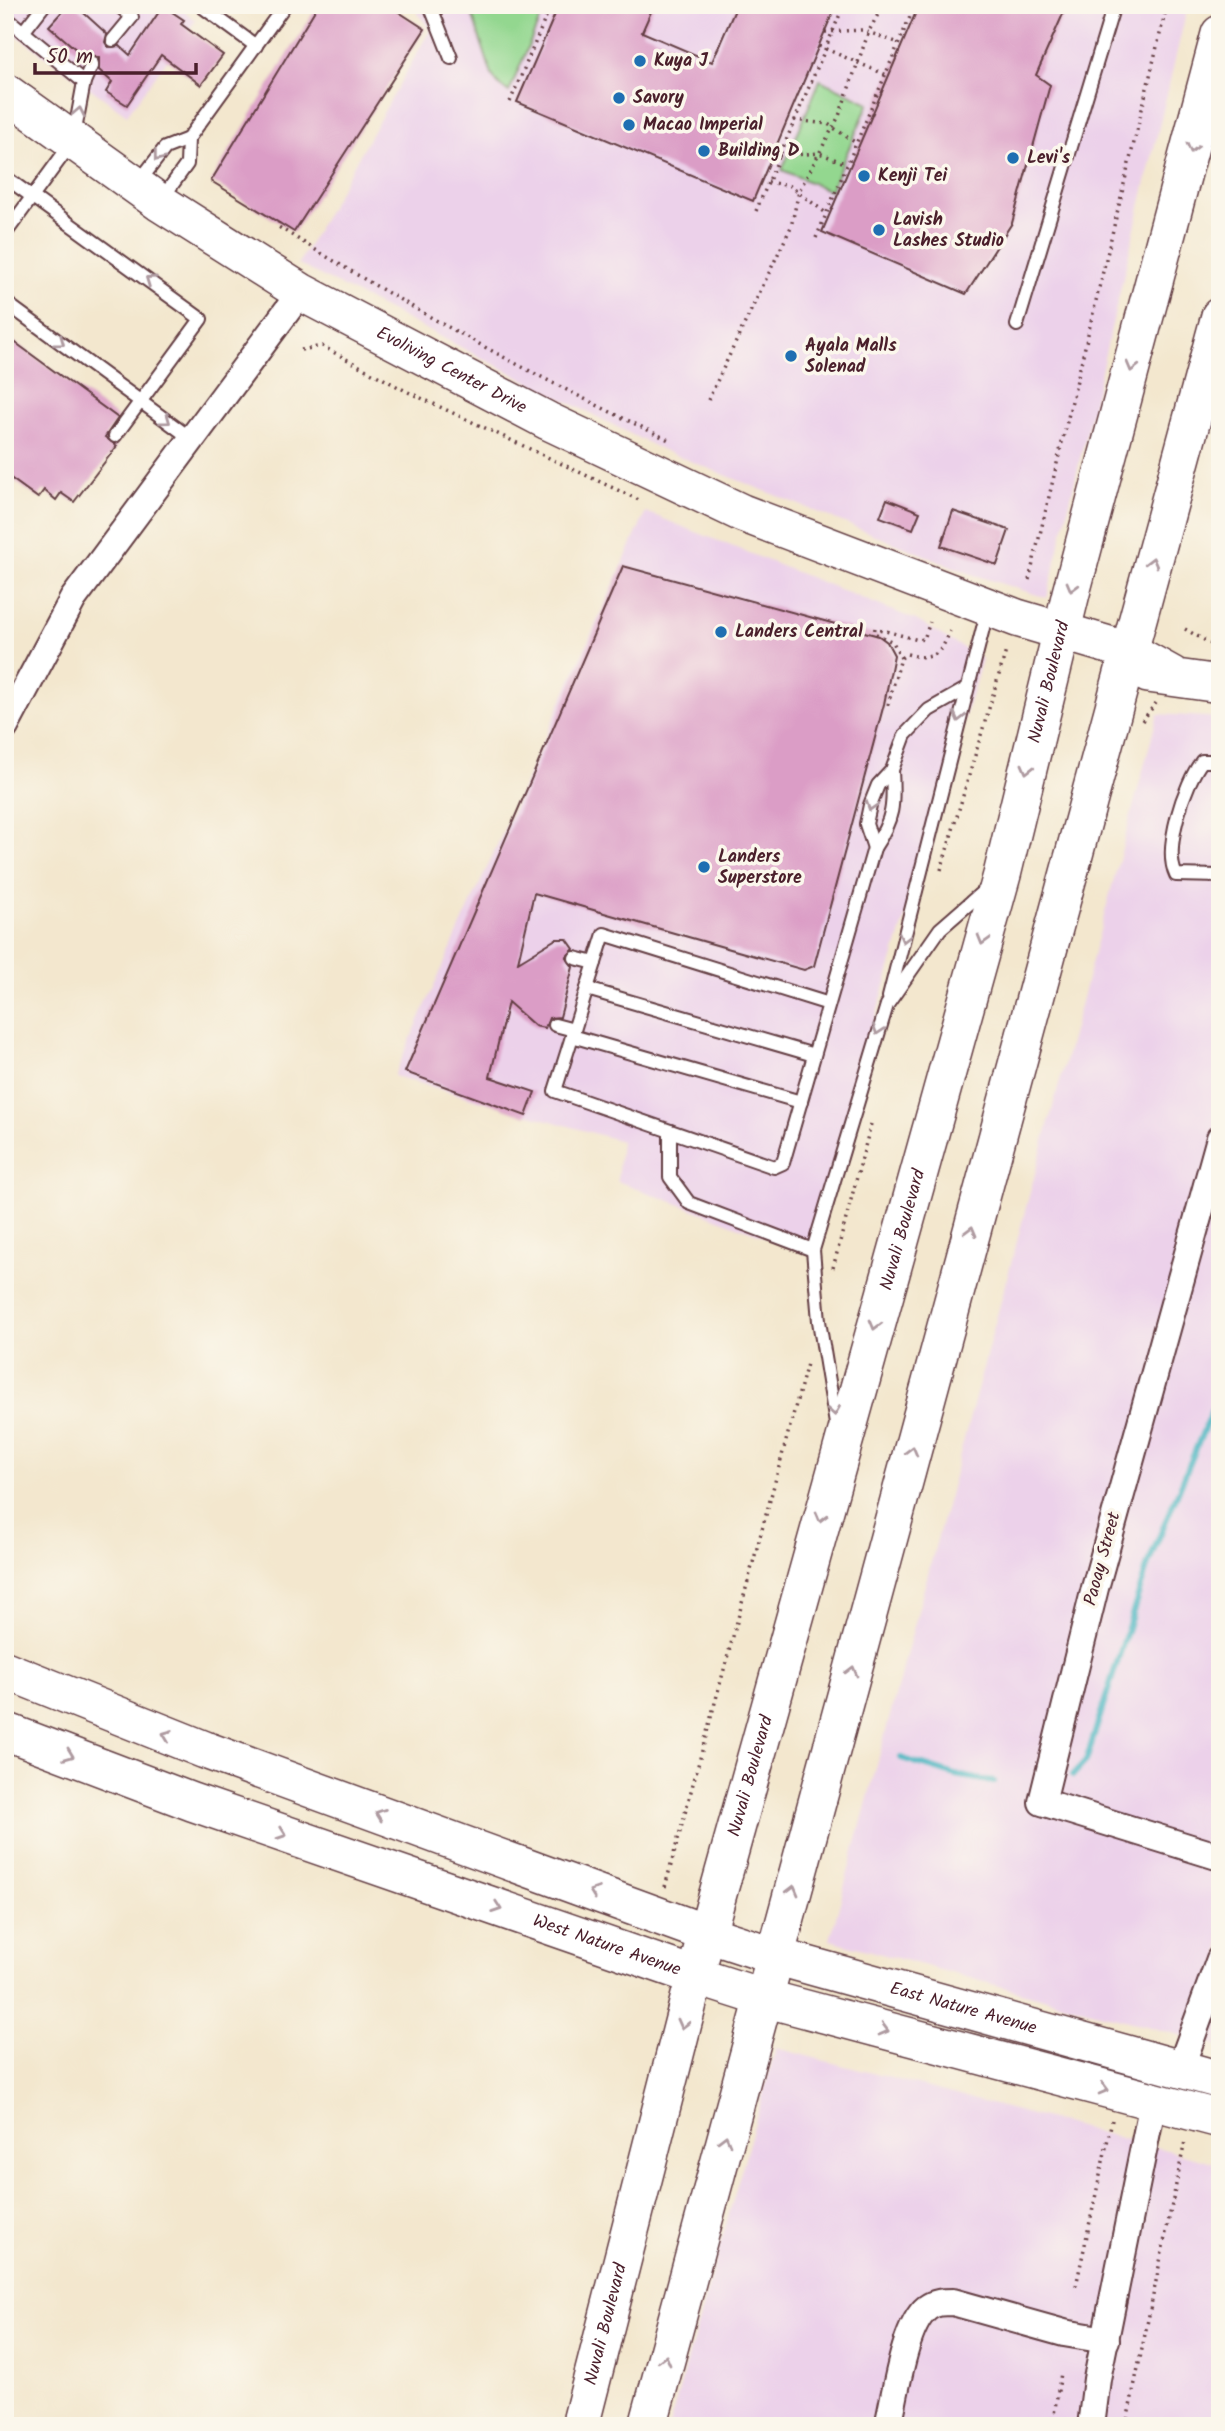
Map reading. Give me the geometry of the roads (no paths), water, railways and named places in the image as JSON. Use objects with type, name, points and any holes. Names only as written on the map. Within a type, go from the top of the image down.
[{"type":"main road","name":"Nuvali Boulevard","points":[[580,2426],[695,1976],[1002,875],[1059,643],[1220,34]]},
{"type":"main road","name":"Evoliving Center Drive","points":[[5,92],[148,194],[301,292],[548,421],[703,497],[932,585],[1059,643],[1172,675],[1220,684]]},
{"type":"main road","points":[[648,2426],[1220,316]]},
{"type":"main road","name":"Evoliving Center Drive","points":[[932,585],[948,611],[967,629],[1059,643]]},
{"type":"main road","points":[[5,1670],[205,1750],[708,1934]]},
{"type":"main road","name":"West Nature Avenue","points":[[5,1731],[192,1802],[695,1976],[1153,2102],[1208,2132]]},
{"type":"main road","name":"East Nature Avenue","points":[[708,1934],[775,1956],[1220,2080]]},
{"type":"street","points":[[5,727],[73,599],[194,440],[301,292]]},
{"type":"street","name":"Paoay Street","points":[[1220,1138],[1092,1601],[1042,1802],[1220,1857]]},
{"type":"street","points":[[1180,2068],[1220,1959]]},
{"type":"street","points":[[1091,2426],[1153,2102]]},
{"type":"street","points":[[887,2426],[911,2331],[924,2310],[935,2303],[953,2302],[1064,2333],[1106,2340]]},
{"type":"lane","points":[[23,32],[44,5]]},
{"type":"lane","points":[[113,40],[132,17],[118,5]]},
{"type":"lane","points":[[200,5],[256,46]]},
{"type":"lane","points":[[148,194],[164,148],[188,139],[285,5]]},
{"type":"lane","points":[[430,5],[452,58]]},
{"type":"lane","points":[[1017,325],[1114,5]]},
{"type":"lane","points":[[5,17],[85,82]]},
{"type":"lane","points":[[5,234],[73,141],[85,82],[92,64]]},
{"type":"lane","points":[[148,194],[187,164],[188,139]]},
{"type":"lane","points":[[5,177],[200,316],[200,323],[139,400],[115,436]]},
{"type":"lane","points":[[5,302],[194,440]]},
{"type":"lane","points":[[841,1452],[819,1321],[813,1250],[887,1005],[966,689],[967,629]]},
{"type":"lane","points":[[874,848],[866,824],[878,785],[892,770],[905,735],[929,710],[966,689]]},
{"type":"lane","points":[[1220,761],[1202,761],[1192,775],[1179,816],[1170,863],[1176,875],[1220,876]]},
{"type":"lane","points":[[829,1004],[604,934],[555,1091],[774,1167],[783,1163],[801,1102],[874,848],[887,828],[895,804],[892,770]]},
{"type":"lane","points":[[887,1005],[940,929],[1002,875]]},
{"type":"lane","points":[[576,958],[594,963]]},
{"type":"lane","points":[[587,989],[814,1055]]},
{"type":"lane","points":[[555,1024],[573,1033],[801,1102]]},
{"type":"lane","points":[[670,1131],[670,1177],[690,1203],[813,1250]]},
{"type":"waterway","points":[[1073,1775],[1086,1761],[1148,1564],[1220,1391]]},
{"type":"waterway","points":[[901,1758],[955,1775],[994,1782]]},
{"type":"place","name":"Kuya J","points":[[640,61]]},
{"type":"place","name":"Savory","points":[[619,98]]},
{"type":"place","name":"Macao Imperial","points":[[629,125]]},
{"type":"place","name":"Building D","points":[[704,151]]},
{"type":"place","name":"Levi's","points":[[1013,158]]},
{"type":"place","name":"Kenji Tei","points":[[864,176]]},
{"type":"place","name":"Lavish Lashes Studio","points":[[879,230]]},
{"type":"place","name":"Ayala Malls Solenad","points":[[791,356]]},
{"type":"place","name":"Landers Central","points":[[721,632]]},
{"type":"place","name":"Landers Superstore","points":[[704,867]]}]
